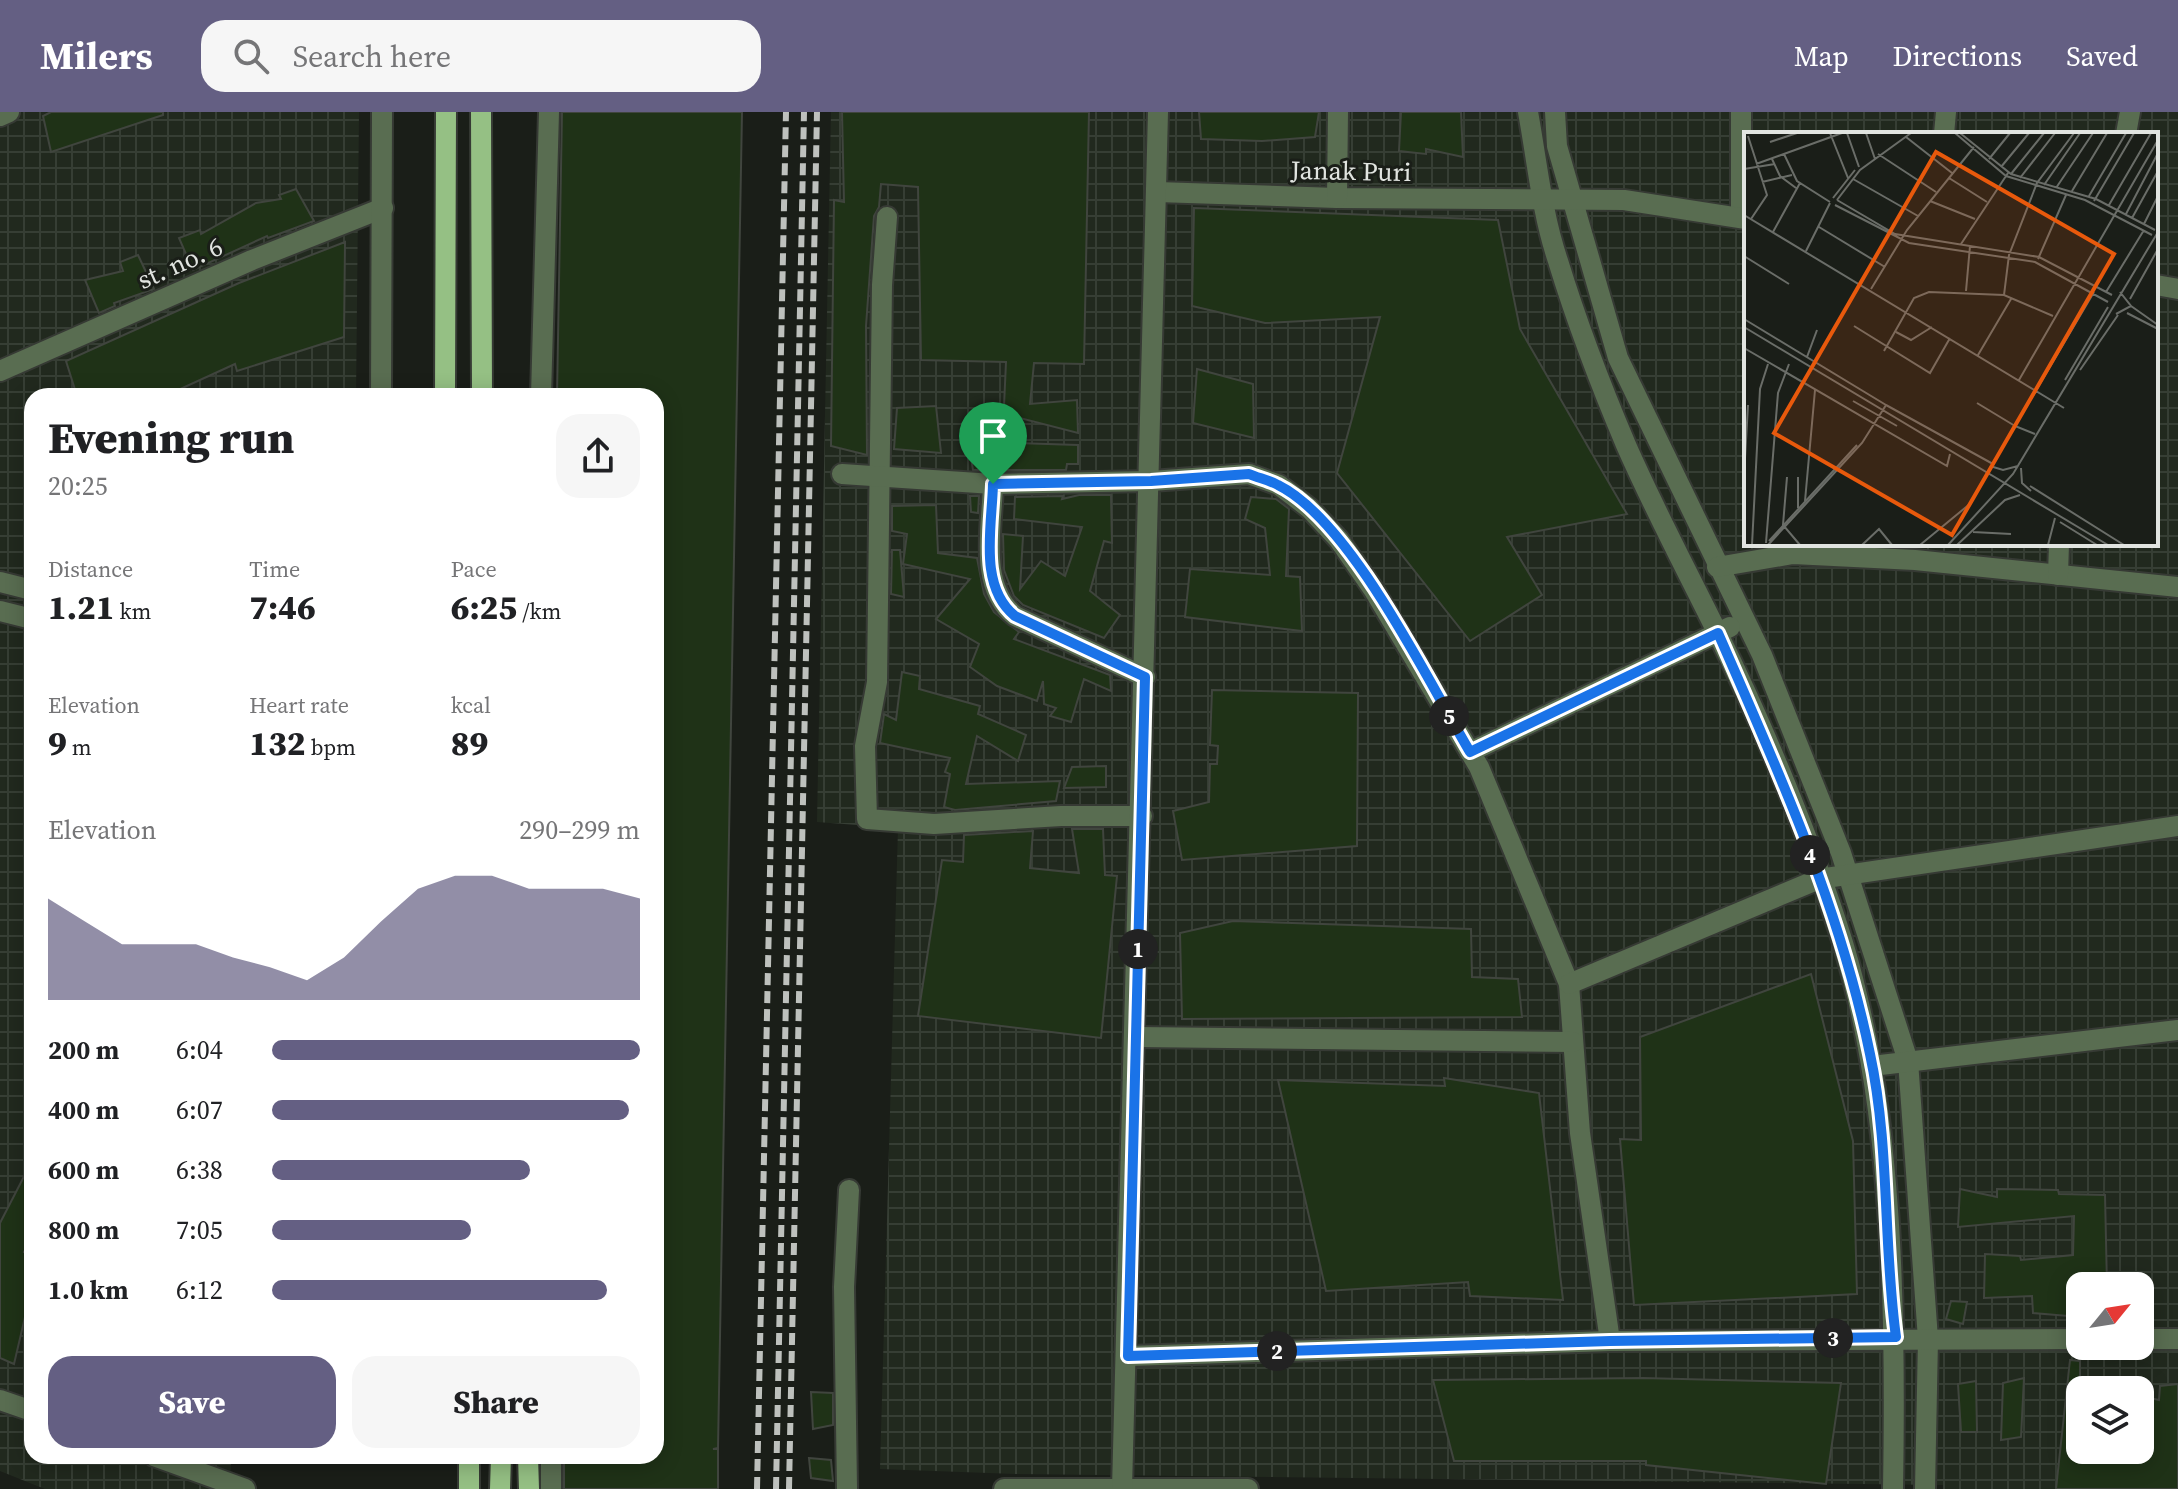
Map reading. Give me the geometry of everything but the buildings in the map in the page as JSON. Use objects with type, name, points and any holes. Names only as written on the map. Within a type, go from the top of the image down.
[{"type":"main road","points":[[445,388],[446,112]]},
{"type":"main road","points":[[481,112],[482,388]]},
{"type":"main road","points":[[469,1464],[469,1489]]},
{"type":"main road","points":[[500,1489],[501,1464]]},
{"type":"main road","points":[[528,1464],[529,1489]]},
{"type":"street","points":[[0,116],[9,112]]},
{"type":"street","points":[[381,388],[382,112]]},
{"type":"street","points":[[541,388],[549,112]]},
{"type":"street","points":[[1122,1488],[1151,481],[1158,112]]},
{"type":"street","points":[[1337,198],[1338,112]]},
{"type":"street","points":[[1528,112],[1557,259],[1625,442],[1685,576],[1718,633],[1783,782],[1843,942],[1872,1066],[1896,1337],[1893,1489]]},
{"type":"street","points":[[1555,112],[1557,146],[1618,358],[1762,655],[1847,875],[1908,1061],[1928,1339],[1925,1489]]},
{"type":"street","points":[[1741,112],[1744,219]]},
{"type":"street","points":[[1944,132],[1946,112]]},
{"type":"street","points":[[2126,132],[2130,112]]},
{"type":"street","name":"Janak Puri","points":[[1157,192],[1337,198],[1624,200],[1744,219]]},
{"type":"street","name":"st. no. 6","points":[[0,371],[252,260],[383,208]]},
{"type":"street","points":[[887,217],[882,285],[877,682],[865,746],[867,819],[934,824],[1142,816]]},
{"type":"street","points":[[2158,285],[2178,289]]},
{"type":"street","points":[[842,474],[880,474],[993,484],[1151,481],[1249,474],[1279,485],[1309,508],[1339,540],[1373,589],[1470,752],[1569,984],[1580,1133],[1610,1341]]},
{"type":"street","points":[[993,484],[992,579],[998,599],[1015,616],[1145,677]]},
{"type":"street","points":[[2058,575],[2059,546]]},
{"type":"street","points":[[1717,567],[1793,554],[1914,552],[2058,575],[2178,587]]},
{"type":"street","points":[[0,582],[24,588]]},
{"type":"street","points":[[0,611],[24,617]]},
{"type":"street","points":[[1470,752],[1744,620]]},
{"type":"street","points":[[1569,984],[1819,879],[2178,826]]},
{"type":"street","points":[[1872,1066],[2178,1030]]},
{"type":"street","points":[[1136,1037],[1573,1042]]},
{"type":"street","points":[[847,1489],[844,1287],[849,1190]]},
{"type":"street","points":[[1128,1356],[1610,1341],[1896,1337],[2066,1339]]},
{"type":"street","points":[[2154,1339],[2178,1339]]},
{"type":"street","points":[[0,1400],[24,1408]]},
{"type":"street","points":[[176,1464],[245,1489]]},
{"type":"street","points":[[551,1464],[551,1489]]},
{"type":"street","points":[[1004,1489],[1248,1489]]},
{"type":"shaded area","points":[[0,112],[359,112],[356,388],[24,388],[24,1464],[231,1464],[230,1489],[45,1489],[0,1471]]},
{"type":"shaded area","points":[[831,112],[2178,112],[2178,1489],[1943,1489],[1943,1485],[1016,1474],[880,1469],[898,828],[817,822]]},
{"type":"railway","points":[[757,1489],[786,112]]},
{"type":"railway","points":[[776,1489],[804,112]]},
{"type":"railway","points":[[789,1489],[817,112]]},
{"type":"route","points":[[1249,474],[1279,485],[1309,508],[1339,540],[1373,589],[1470,752],[1718,633],[1783,782],[1843,942],[1871,1056],[1896,1337],[1610,1341],[1128,1356],[1145,677],[1015,616],[998,599],[992,579],[993,484],[1151,481],[1249,474]]}]
